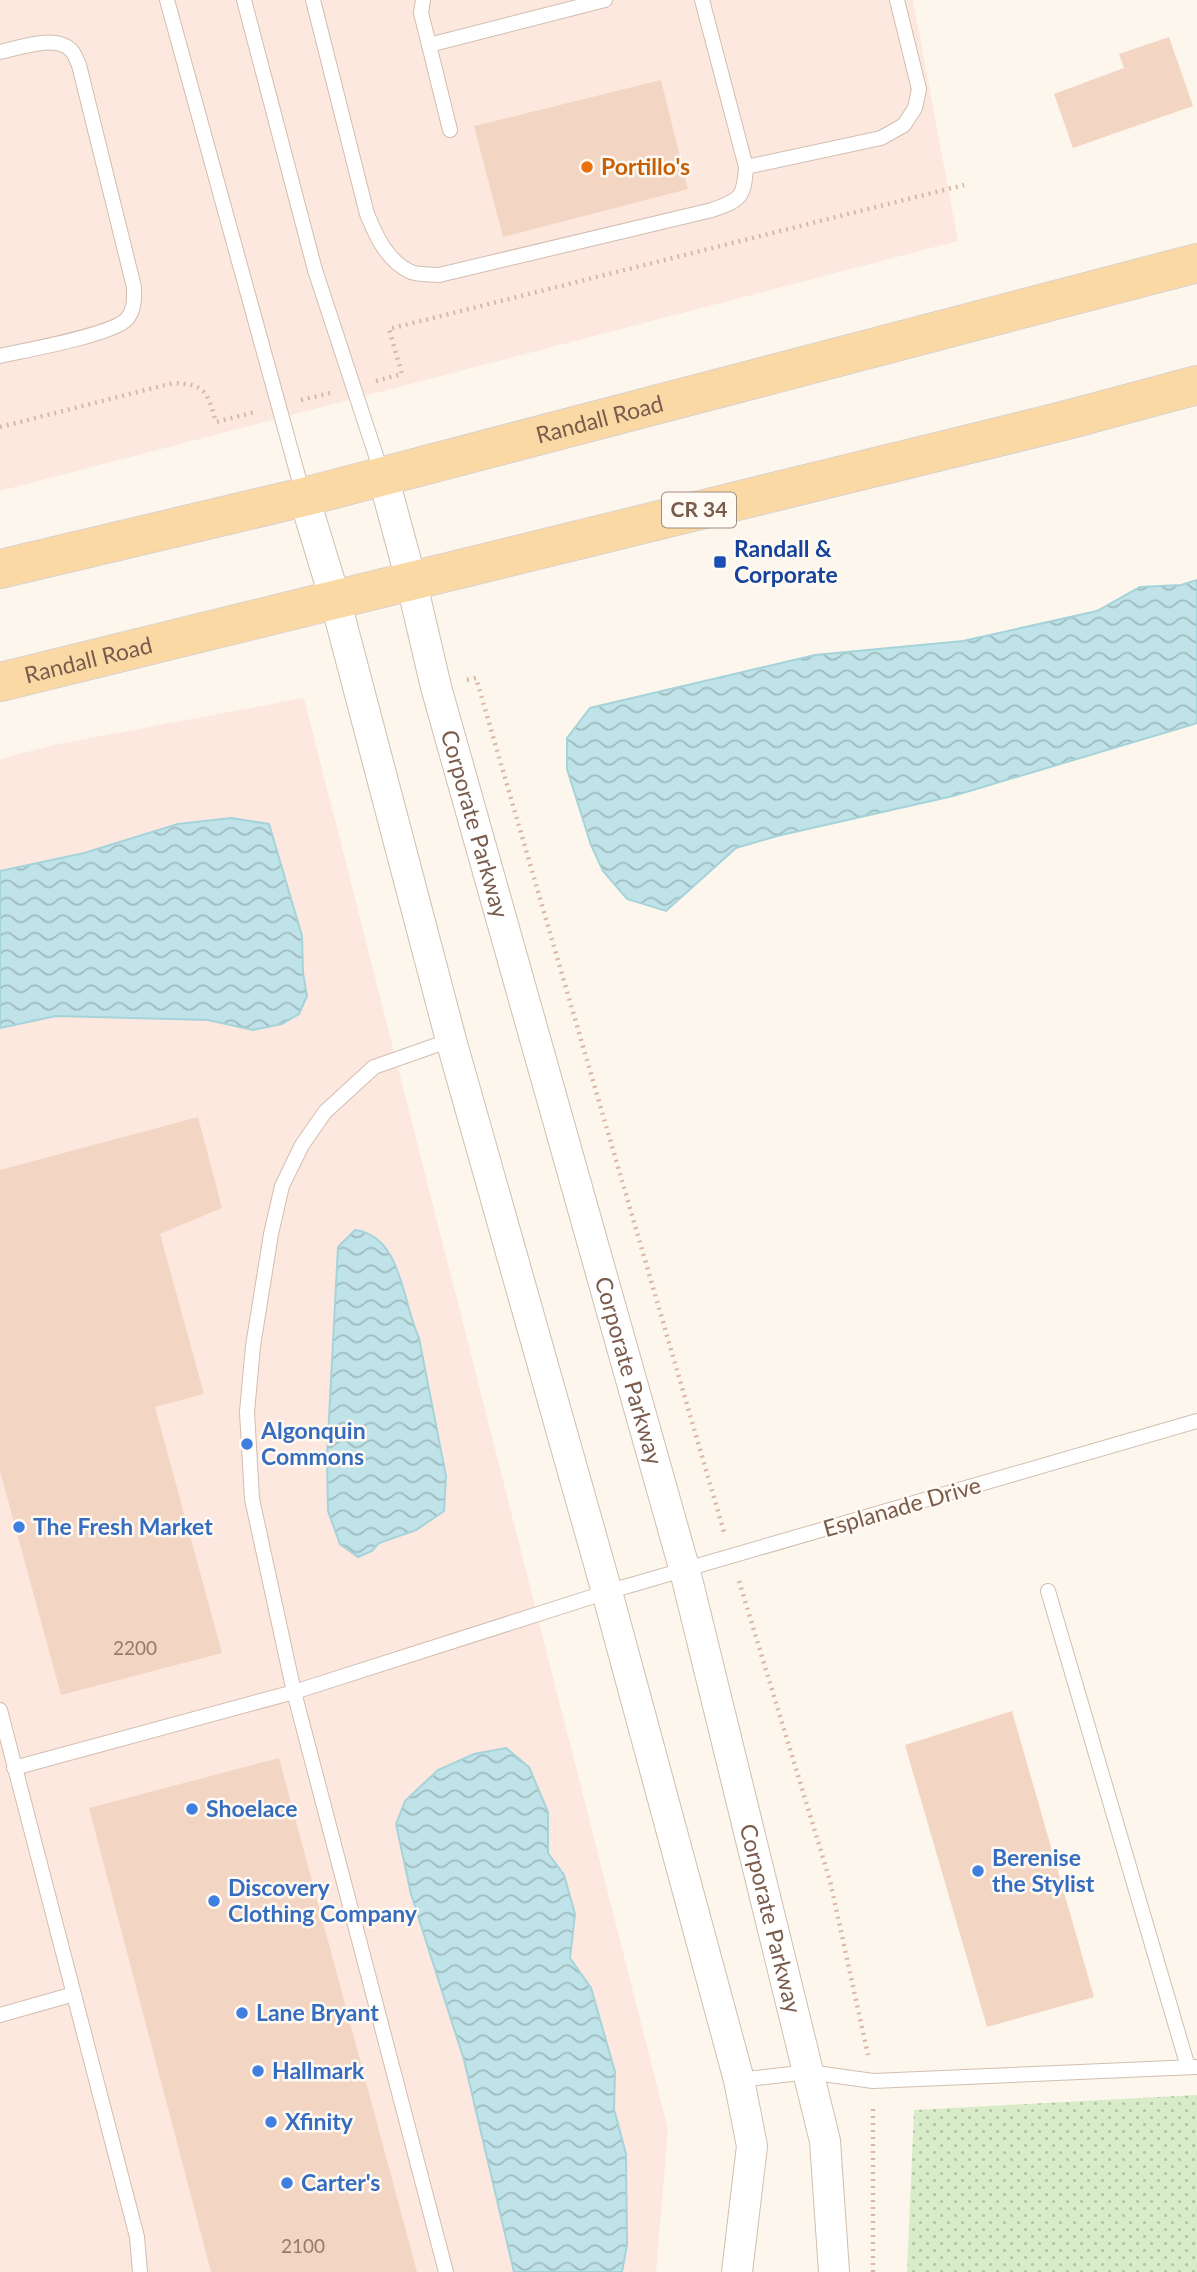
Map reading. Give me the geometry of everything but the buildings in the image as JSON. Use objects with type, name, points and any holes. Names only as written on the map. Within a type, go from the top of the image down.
[{"type":"main road","name":"Randall Road","points":[[0,569],[304,497],[1197,263]]},
{"type":"main road","name":"Randall Road","points":[[0,682],[1063,421],[1197,385]]},
{"type":"street","name":"Corporate Parkway","points":[[383,476],[436,687],[685,1571],[825,2141],[834,2272]]},
{"type":"street","points":[[304,497],[335,598],[451,1040],[607,1591],[739,2080],[752,2146],[737,2272]]},
{"type":"lane","points":[[167,0],[304,497]]},
{"type":"lane","points":[[244,0],[301,221],[383,476]]},
{"type":"lane","points":[[313,0],[367,214],[377,238],[392,258],[412,273],[439,275],[712,210],[735,202],[744,190],[746,167],[702,0]]},
{"type":"lane","points":[[423,0],[421,13],[450,130]]},
{"type":"lane","points":[[429,45],[605,0]]},
{"type":"lane","points":[[746,167],[881,138],[904,125],[915,108],[919,89],[897,0]]},
{"type":"lane","points":[[0,52],[55,43],[71,49],[79,65],[134,287],[134,305],[126,319],[110,330],[0,356]]},
{"type":"lane","points":[[446,2272],[294,1692],[252,1499],[247,1412],[271,1234],[282,1186],[302,1145],[325,1112],[374,1067],[451,1040]]},
{"type":"lane","name":"Esplanade Drive","points":[[14,1768],[294,1692],[607,1591],[685,1571],[1197,1421]]},
{"type":"lane","points":[[739,2080],[809,2072],[873,2081],[1193,2067],[1048,1591]]},
{"type":"lane","points":[[0,1710],[137,2237],[140,2272]]},
{"type":"lane","points":[[0,2015],[74,1994]]},
{"type":"path","points":[[0,427],[173,383],[193,384],[201,388],[209,396],[216,422],[402,374],[389,329],[964,185]]},
{"type":"path","points":[[476,678],[732,1557],[830,1881],[873,2081],[873,2272]]},
{"type":"shaded area","points":[[0,0],[913,0],[958,241],[0,491]]},
{"type":"shaded area","name":"Algonquin Commons","points":[[304,698],[668,2129],[656,2272],[0,2272],[0,759],[58,744]]},
{"type":"green space","points":[[1197,2095],[1197,2272],[907,2272],[914,2110]]},
{"type":"water","points":[[1197,580],[1197,723],[953,796],[777,836],[736,848],[666,911],[627,899],[603,871],[591,845],[567,769],[567,738],[590,708],[815,655],[963,641],[1097,611],[1140,587],[1181,585]]},
{"type":"water","points":[[231,818],[269,824],[302,936],[307,996],[299,1014],[282,1024],[253,1030],[208,1020],[56,1016],[0,1028],[0,871],[84,853],[178,824]]},
{"type":"water","points":[[355,1230],[371,1235],[382,1244],[398,1273],[419,1338],[446,1476],[444,1511],[416,1530],[379,1543],[372,1551],[358,1557],[340,1544],[328,1511],[327,1457],[338,1247]]},
{"type":"water","points":[[506,1748],[529,1767],[548,1812],[548,1853],[564,1875],[575,1914],[570,1958],[591,1988],[615,2072],[614,2109],[626,2154],[627,2245],[622,2272],[514,2272],[464,2060],[411,1894],[396,1824],[405,1801],[438,1770],[474,1754]]},
{"type":"place","name":"Portillo's","points":[[587,167]]},
{"type":"place","name":"Randall & Corporate","points":[[720,562]]},
{"type":"place","name":"Algonquin Commons","points":[[247,1444]]},
{"type":"place","name":"The Fresh Market","points":[[19,1527]]},
{"type":"place","name":"Shoelace","points":[[192,1809]]},
{"type":"place","name":"Berenise the Stylist","points":[[978,1871]]},
{"type":"place","name":"Discovery Clothing Company","points":[[214,1901]]},
{"type":"place","name":"Lane Bryant","points":[[242,2013]]},
{"type":"place","name":"Hallmark","points":[[258,2071]]},
{"type":"place","name":"Xfinity","points":[[271,2122]]},
{"type":"place","name":"Carter's","points":[[287,2183]]}]
